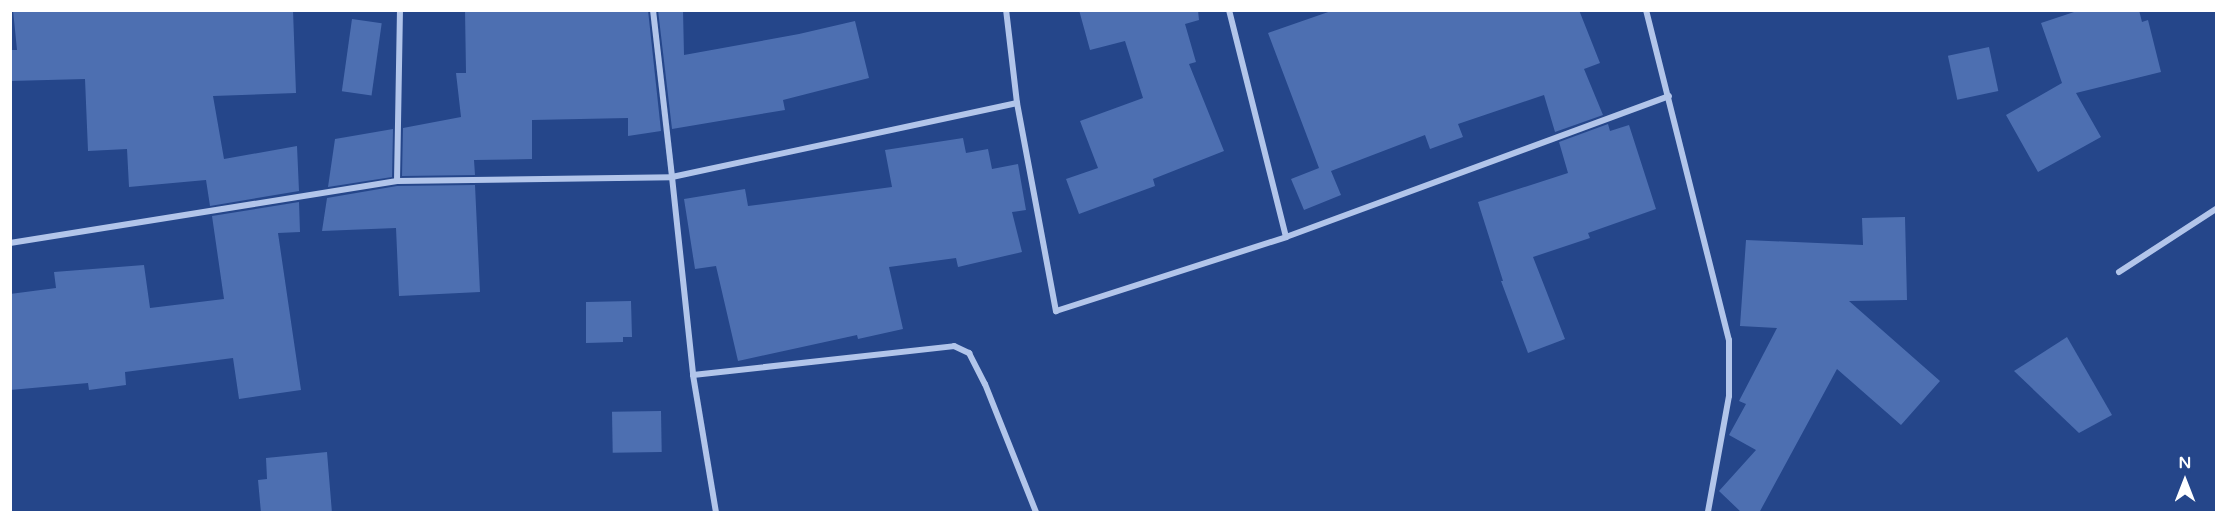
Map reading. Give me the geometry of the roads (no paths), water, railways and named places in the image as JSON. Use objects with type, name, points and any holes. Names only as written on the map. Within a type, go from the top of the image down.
[{"type":"street","points":[[397,181],[400,10]]},
{"type":"street","points":[[653,10],[693,375],[716,513]]},
{"type":"street","points":[[1006,10],[1017,103],[1056,311],[1286,237],[1669,96]]},
{"type":"street","points":[[1229,10],[1286,237]]},
{"type":"street","points":[[1646,10],[1729,340],[1729,396],[1708,513]]},
{"type":"street","points":[[10,243],[397,181],[672,177],[1017,103]]},
{"type":"street","points":[[2119,272],[2217,209]]},
{"type":"street","points":[[693,375],[954,346],[969,353],[985,384],[1036,513]]}]
